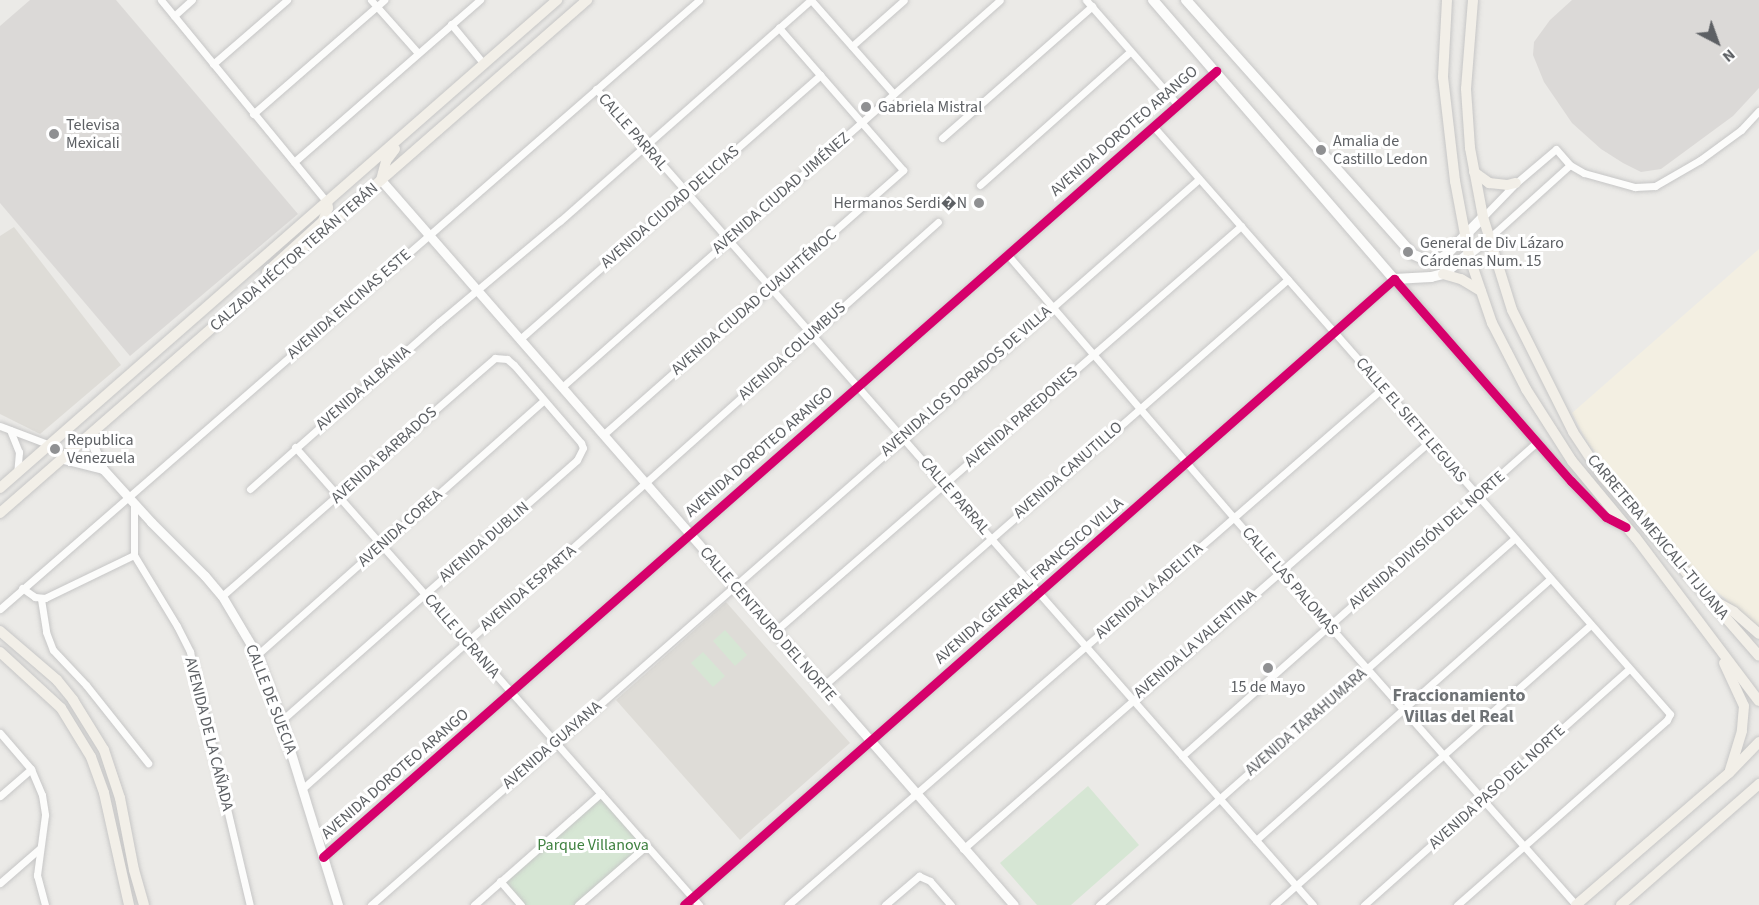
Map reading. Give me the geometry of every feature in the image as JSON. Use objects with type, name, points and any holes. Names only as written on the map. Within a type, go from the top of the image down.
[{"type":"main road","name":"CALZADA HÉCTOR TERÁN TERÁN","points":[[0,488],[557,0]]},
{"type":"main road","name":"CALZADA HÉCTOR TERÁN TERÁN","points":[[0,513],[587,0]]},
{"type":"main road","points":[[1153,0],[1162,5],[1394,279],[1443,274],[1488,239]]},
{"type":"main road","points":[[1186,0],[1412,254],[1428,261],[1444,257],[1483,217]]},
{"type":"main road","name":"CARRETERA MEXICALI–TIJUANA","points":[[1447,0],[1443,41],[1445,114],[1464,238],[1492,323],[1526,389],[1586,480],[1636,538],[1759,701]]},
{"type":"main road","name":"CARRETERA MEXICALI–TIJUANA","points":[[1473,0],[1466,90],[1474,172],[1488,239],[1512,310],[1573,432],[1603,477],[1759,656]]},
{"type":"main road","points":[[381,180],[382,169],[392,153],[428,120],[441,102]]},
{"type":"main road","points":[[1474,172],[1489,183],[1507,185],[1516,183]]},
{"type":"main road","points":[[258,288],[266,272],[323,221],[328,208],[327,202]]},
{"type":"main road","points":[[1443,274],[1461,279],[1481,291]]},
{"type":"main road","points":[[1636,538],[1660,558],[1670,555]]},
{"type":"main road","points":[[1705,595],[1734,612],[1759,634]]},
{"type":"main road","points":[[0,631],[57,680],[73,700],[104,750],[120,798],[134,870],[144,905]]},
{"type":"main road","points":[[1713,641],[1744,706],[1742,731],[1729,773]]},
{"type":"main road","points":[[0,652],[61,708],[92,757],[104,793],[129,905]]},
{"type":"main road","points":[[1576,905],[1729,773],[1759,742]]},
{"type":"main road","points":[[1621,905],[1759,784]]},
{"type":"main road","points":[[1736,804],[1759,794]]},
{"type":"street","points":[[161,0],[327,202]]},
{"type":"street","points":[[174,16],[192,0]]},
{"type":"street","points":[[213,64],[288,0]]},
{"type":"street","points":[[370,0],[418,53]]},
{"type":"street","points":[[253,114],[384,0]]},
{"type":"street","points":[[294,162],[480,0]]},
{"type":"street","name":"AVENIDA ENCINAS ESTE","points":[[0,609],[22,588],[131,500],[428,235],[699,0]]},
{"type":"street","points":[[811,0],[894,94]]},
{"type":"street","name":"AVENIDA ALBÁNIA","points":[[250,489],[295,447],[478,291],[811,0]]},
{"type":"street","points":[[852,46],[904,0]]},
{"type":"street","name":"AVENIDA CIUDAD JIMÉNEZ","points":[[562,387],[1000,0]]},
{"type":"street","points":[[942,138],[1089,3],[1177,104]]},
{"type":"street","points":[[451,24],[484,64]]},
{"type":"street","points":[[779,28],[862,123]]},
{"type":"street","points":[[980,185],[1130,52]]},
{"type":"street","name":"AVENIDA DOROTEO ARANGO","points":[[323,857],[1216,71]]},
{"type":"street","name":"AVENIDA CIUDAD DELICIAS","points":[[520,339],[820,75]]},
{"type":"street","name":"CALLE PARRAL","points":[[596,89],[1313,905]]},
{"type":"street","points":[[1483,217],[1516,183],[1556,149],[1570,165],[1609,182],[1655,186],[1700,160],[1741,130],[1759,111]]},
{"type":"street","name":"AVENIDA CIUDAD CUAUHTÉMOC","points":[[604,434],[903,170],[862,123]]},
{"type":"street","name":"CALLE EL SIETE LEGUAS","points":[[1153,126],[1670,714],[1667,720],[1522,846]]},
{"type":"street","points":[[1488,239],[1570,165]]},
{"type":"street","name":"AVENIDA LOS DORADOS DE VILLA","points":[[734,585],[1199,179]]},
{"type":"street","name":"CALLE CENTAURO DEL NORTE","points":[[381,180],[1014,905]]},
{"type":"street","name":"AVENIDA COLUMBUS","points":[[646,482],[938,222]]},
{"type":"street","name":"AVENIDA PAREDONES","points":[[774,632],[1241,226]]},
{"type":"street","name":"CALLE LAS PALOMAS","points":[[1007,254],[1234,518],[1576,905]]},
{"type":"street","name":"AVENIDA CANUTILLO","points":[[822,687],[1288,279]]},
{"type":"street","points":[[1394,279],[1536,443],[1606,517],[1626,527]]},
{"type":"street","name":"AVENIDA GENERAL FRANCSICO VILLA","points":[[684,905],[1335,334],[1394,279]]},
{"type":"street","name":"AVENIDA BARBADOS","points":[[222,596],[495,358],[507,359],[514,365],[543,401]]},
{"type":"street","name":"AVENIDA LA ADELITA","points":[[789,905],[1383,388]]},
{"type":"street","name":"AVENIDA COREA","points":[[257,655],[543,401]]},
{"type":"street","name":"AVENIDA DUBLIN","points":[[281,721],[582,454],[580,443],[543,401]]},
{"type":"street","points":[[0,426],[50,445]]},
{"type":"street","points":[[10,430],[19,452],[17,473]]},
{"type":"street","name":"CALLE DE SUECIA","points":[[89,435],[103,469],[190,559],[222,596],[257,655],[281,721],[338,905]]},
{"type":"street","name":"AVENIDA LA VALENTINA","points":[[963,849],[1132,699],[1429,442]]},
{"type":"street","name":"AVENIDA DIVISIÓN DEL NORTE","points":[[1182,756],[1536,443]]},
{"type":"street","name":"CALLE UCRANIA","points":[[295,447],[699,905]]},
{"type":"street","points":[[63,459],[103,469]]},
{"type":"street","name":"AVENIDA ESPARTA","points":[[302,789],[466,641],[594,531],[646,482]]},
{"type":"street","points":[[40,599],[134,555],[131,500]]},
{"type":"street","name":"AVENIDA TARAHUMARA","points":[[1099,905],[1514,539]]},
{"type":"street","name":"AVENIDA DE LA CAÑADA","points":[[134,555],[190,652],[250,905]]},
{"type":"street","points":[[1256,840],[1550,579]]},
{"type":"street","name":"AVENIDA GUAYANA","points":[[371,905],[734,585]]},
{"type":"street","points":[[22,588],[40,599],[46,632],[53,650],[86,685],[148,763]]},
{"type":"street","points":[[1274,905],[1591,625]]},
{"type":"street","name":"AVENIDA PASO DEL NORTE","points":[[1364,905],[1629,669]]},
{"type":"street","points":[[2,735],[31,769],[40,789],[45,815],[39,849],[38,875],[45,905]]},
{"type":"street","points":[[0,796],[31,769]]},
{"type":"street","points":[[474,905],[601,793]]},
{"type":"street","points":[[578,905],[647,845]]},
{"type":"street","points":[[1457,905],[1522,846]]},
{"type":"street","points":[[0,883],[39,849]]},
{"type":"street","points":[[885,905],[919,876],[930,881],[951,905]]},
{"type":"street","points":[[500,882],[521,905]]},
{"type":"shaded area","points":[[30,0],[116,0],[298,214],[130,356],[0,203],[0,26]]},
{"type":"shaded area","points":[[1572,0],[1759,0],[1759,88],[1733,116],[1661,169],[1641,172],[1601,149],[1572,123],[1544,82],[1533,55],[1534,42],[1550,20]]},
{"type":"shaded area","points":[[14,227],[121,365],[40,434],[0,414],[0,236]]},
{"type":"shaded area","points":[[1759,249],[1759,627],[1690,569],[1624,493],[1585,438],[1572,413]]},
{"type":"shaded area","points":[[726,602],[850,743],[740,840],[616,700]]},
{"type":"green space","points":[[725,630],[747,655],[735,666],[713,641]]},
{"type":"green space","points":[[703,652],[725,676],[713,687],[691,663]]},
{"type":"green space","points":[[1088,786],[1139,845],[1071,905],[1037,905],[1000,863]]},
{"type":"green space","name":"Parque Villanova","points":[[601,794],[646,844],[576,905],[522,905],[501,881]]},
{"type":"cycle path","points":[[323,857],[1216,71]]},
{"type":"cycle path","points":[[684,905],[1394,279],[1571,481],[1606,517],[1626,527]]},
{"type":"place","name":"Gabriela Mistral","points":[[866,107]]},
{"type":"place","name":"Televisa Mexicali","points":[[54,134]]},
{"type":"place","name":"Amalia de Castillo Ledon","points":[[1321,150]]},
{"type":"place","name":"Hermanos Serdi�N","points":[[979,203]]},
{"type":"place","name":"General de Div Lázaro Cárdenas Num. 15","points":[[1408,252]]},
{"type":"place","name":"Republica Venezuela","points":[[55,449]]},
{"type":"place","name":"15 de Mayo","points":[[1268,668]]},
{"type":"district","name":"Fraccionamiento Villas del Real","points":[[1459,707]]}]
